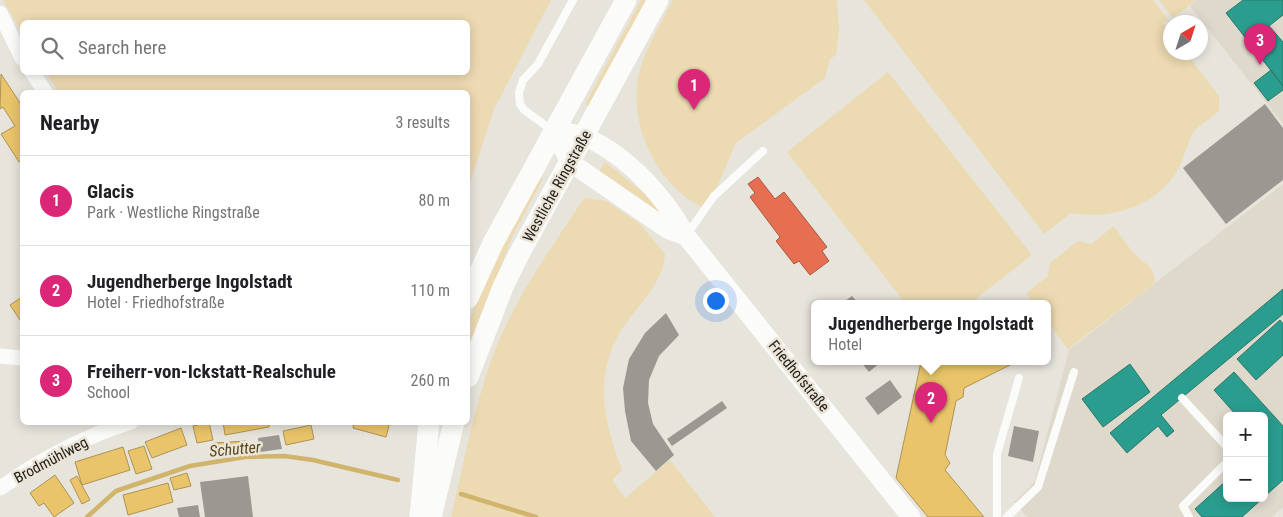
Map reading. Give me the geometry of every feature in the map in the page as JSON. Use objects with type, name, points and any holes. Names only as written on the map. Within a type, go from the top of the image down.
[{"type":"main road","name":"Westliche Ringstraße","points":[[470,294],[493,243],[626,0]]},
{"type":"main road","name":"Westliche Ringstraße","points":[[470,372],[503,287],[658,0]]},
{"type":"main road","points":[[420,517],[429,425]]},
{"type":"main road","points":[[431,517],[453,425]]},
{"type":"street","points":[[0,13],[20,54]]},
{"type":"street","points":[[34,75],[44,90]]},
{"type":"street","name":"Friedhofstraße","points":[[554,132],[584,136],[648,182],[675,215],[686,236],[911,517]]},
{"type":"street","name":"Friedhofstraße","points":[[554,132],[570,162],[667,229],[686,236]]},
{"type":"street","points":[[0,356],[20,358]]},
{"type":"street","name":"Brodmühlweg","points":[[0,488],[26,470],[82,441],[123,425]]},
{"type":"lane","name":"Westliche Ringstraße","points":[[554,132],[524,110],[520,104],[519,93],[523,80],[538,64],[573,0]]},
{"type":"lane","points":[[686,236],[714,196],[763,151]]},
{"type":"lane","points":[[1007,517],[1038,487],[1074,372]]},
{"type":"lane","points":[[997,517],[997,454],[1019,378]]},
{"type":"lane","points":[[1182,398],[1223,443]]},
{"type":"lane","points":[[1189,517],[1182,506],[1223,466]]},
{"type":"shaded area","points":[[3,0],[551,0],[494,109],[470,183],[470,90],[58,90],[47,75],[470,75],[470,20],[20,20],[20,30]]},
{"type":"shaded area","points":[[641,0],[647,0],[589,107],[585,104]]},
{"type":"shaded area","points":[[673,0],[837,0],[839,30],[836,55],[830,59],[825,78],[736,143],[716,189],[702,207],[685,197],[658,167],[648,149],[637,109],[637,89],[640,70],[646,53]]},
{"type":"shaded area","points":[[864,0],[1153,0],[1165,15],[1163,15],[1163,60],[1191,60],[1219,96],[1219,111],[1195,130],[1178,169],[1158,193],[1132,208],[1117,212],[1086,215],[1071,213],[1044,234]]},
{"type":"shaded area","points":[[1159,0],[1196,0],[1177,15],[1171,15]]},
{"type":"shaded area","points":[[1197,0],[1283,0],[1283,124],[1208,29],[1208,15],[1197,15],[1190,6]]},
{"type":"shaded area","points":[[888,72],[1032,255],[974,300],[903,300],[787,152]]},
{"type":"shaded area","points":[[605,162],[649,197],[673,222],[598,173]]},
{"type":"shaded area","points":[[540,177],[543,179],[513,235],[470,347],[470,319],[491,267]]},
{"type":"shaded area","points":[[1283,184],[1283,507],[1272,517],[1027,517],[1014,502],[1035,480],[1069,350]]},
{"type":"shaded area","points":[[584,198],[606,201],[640,224],[665,254],[656,282],[626,323],[615,341],[608,359],[604,396],[606,414],[615,451],[622,470],[612,480],[625,498],[670,460],[715,517],[451,517],[474,417],[498,343],[525,289]]},
{"type":"shaded area","points":[[1114,226],[1133,252],[1149,266],[1153,272],[1155,283],[1068,349],[1051,326],[1051,300],[1031,300],[1026,293],[1048,276],[1050,263],[1078,241],[1091,244]]},
{"type":"building: Homes","points":[[1,74],[20,103],[19,162],[1,134],[15,126],[3,107],[0,109]]},
{"type":"building: Homes","points":[[20,298],[20,320],[10,305]]},
{"type":"building: Homes","points":[[920,365],[1010,365],[964,388],[963,397],[956,401],[945,455],[950,463],[945,470],[984,517],[928,517],[896,478]]},
{"type":"building: Homes","points":[[210,425],[213,440],[197,443],[193,426]]},
{"type":"building: Homes","points":[[223,425],[269,425],[269,427],[225,435]]},
{"type":"building: Homes","points":[[311,425],[314,439],[286,445],[283,431]]},
{"type":"building: Homes","points":[[354,425],[389,425],[386,437],[353,428]]},
{"type":"building: Homes","points":[[181,428],[187,445],[152,458],[145,442]]},
{"type":"building: Homes","points":[[246,441],[247,451],[215,454],[214,443]]},
{"type":"building: Homes","points":[[144,446],[152,469],[136,474],[128,451]]},
{"type":"building: Homes","points":[[123,447],[130,470],[82,485],[75,462]]},
{"type":"building: Homes","points":[[187,473],[191,486],[174,490],[170,478]]},
{"type":"building: Homes","points":[[55,475],[74,503],[54,517],[44,503],[39,506],[30,493]]},
{"type":"building: Homes","points":[[77,476],[90,500],[82,504],[70,480]]},
{"type":"building: Homes","points":[[168,483],[173,502],[128,515],[123,495]]},
{"type":"building: Shops","points":[[758,177],[775,199],[784,192],[827,247],[822,251],[829,261],[810,275],[799,261],[794,264],[776,241],[780,237],[750,197],[755,193],[748,184]]},
{"type":"building: Schools","points":[[1243,0],[1283,0],[1283,15],[1269,26],[1283,42],[1283,86],[1226,13]]},
{"type":"building: Schools","points":[[1271,70],[1283,86],[1283,90],[1268,101],[1254,83]]},
{"type":"building: Schools","points":[[1283,289],[1283,314],[1161,415],[1174,431],[1167,437],[1158,426],[1127,453],[1110,433]]},
{"type":"building: Schools","points":[[1280,320],[1283,324],[1283,355],[1256,380],[1237,359]]},
{"type":"building: Schools","points":[[1130,364],[1150,392],[1103,427],[1082,399]]},
{"type":"building: Schools","points":[[1234,372],[1283,426],[1283,480],[1268,493],[1268,412],[1233,412],[1214,390]]},
{"type":"building: Schools","points":[[1223,484],[1223,502],[1259,502],[1242,517],[1202,517],[1195,509]]},
{"type":"building: Other","points":[[1265,104],[1283,128],[1283,180],[1226,224],[1183,168]]},
{"type":"building: Other","points":[[852,296],[856,300],[846,300]]},
{"type":"building: Other","points":[[666,313],[679,335],[659,356],[649,380],[648,403],[653,424],[674,455],[656,471],[631,441],[623,388],[629,359],[645,333]]},
{"type":"building: Other","points":[[863,365],[877,365],[869,372]]},
{"type":"building: Other","points":[[890,380],[902,397],[878,415],[865,398]]},
{"type":"building: Other","points":[[722,401],[727,408],[672,446],[667,439]]},
{"type":"building: Other","points":[[1014,426],[1039,431],[1033,462],[1008,456]]},
{"type":"building: Other","points":[[279,435],[282,449],[260,452],[258,438]]},
{"type":"building: Other","points":[[248,476],[253,517],[205,517],[200,482]]},
{"type":"building: Other","points":[[198,505],[200,517],[179,517],[177,508]]},
{"type":"waterway","name":"Schutter","points":[[87,517],[116,491],[190,466],[245,457],[284,456],[313,460],[398,480]]},
{"type":"waterway","name":"Schutter","points":[[461,494],[536,517]]},
{"type":"place","name":"Freiherr-von-Ickstatt-Realschule","points":[[1260,65]]},
{"type":"place","name":"Glacis","points":[[694,110]]},
{"type":"place","name":"Jugendherberge Ingolstadt","points":[[931,423]]}]
